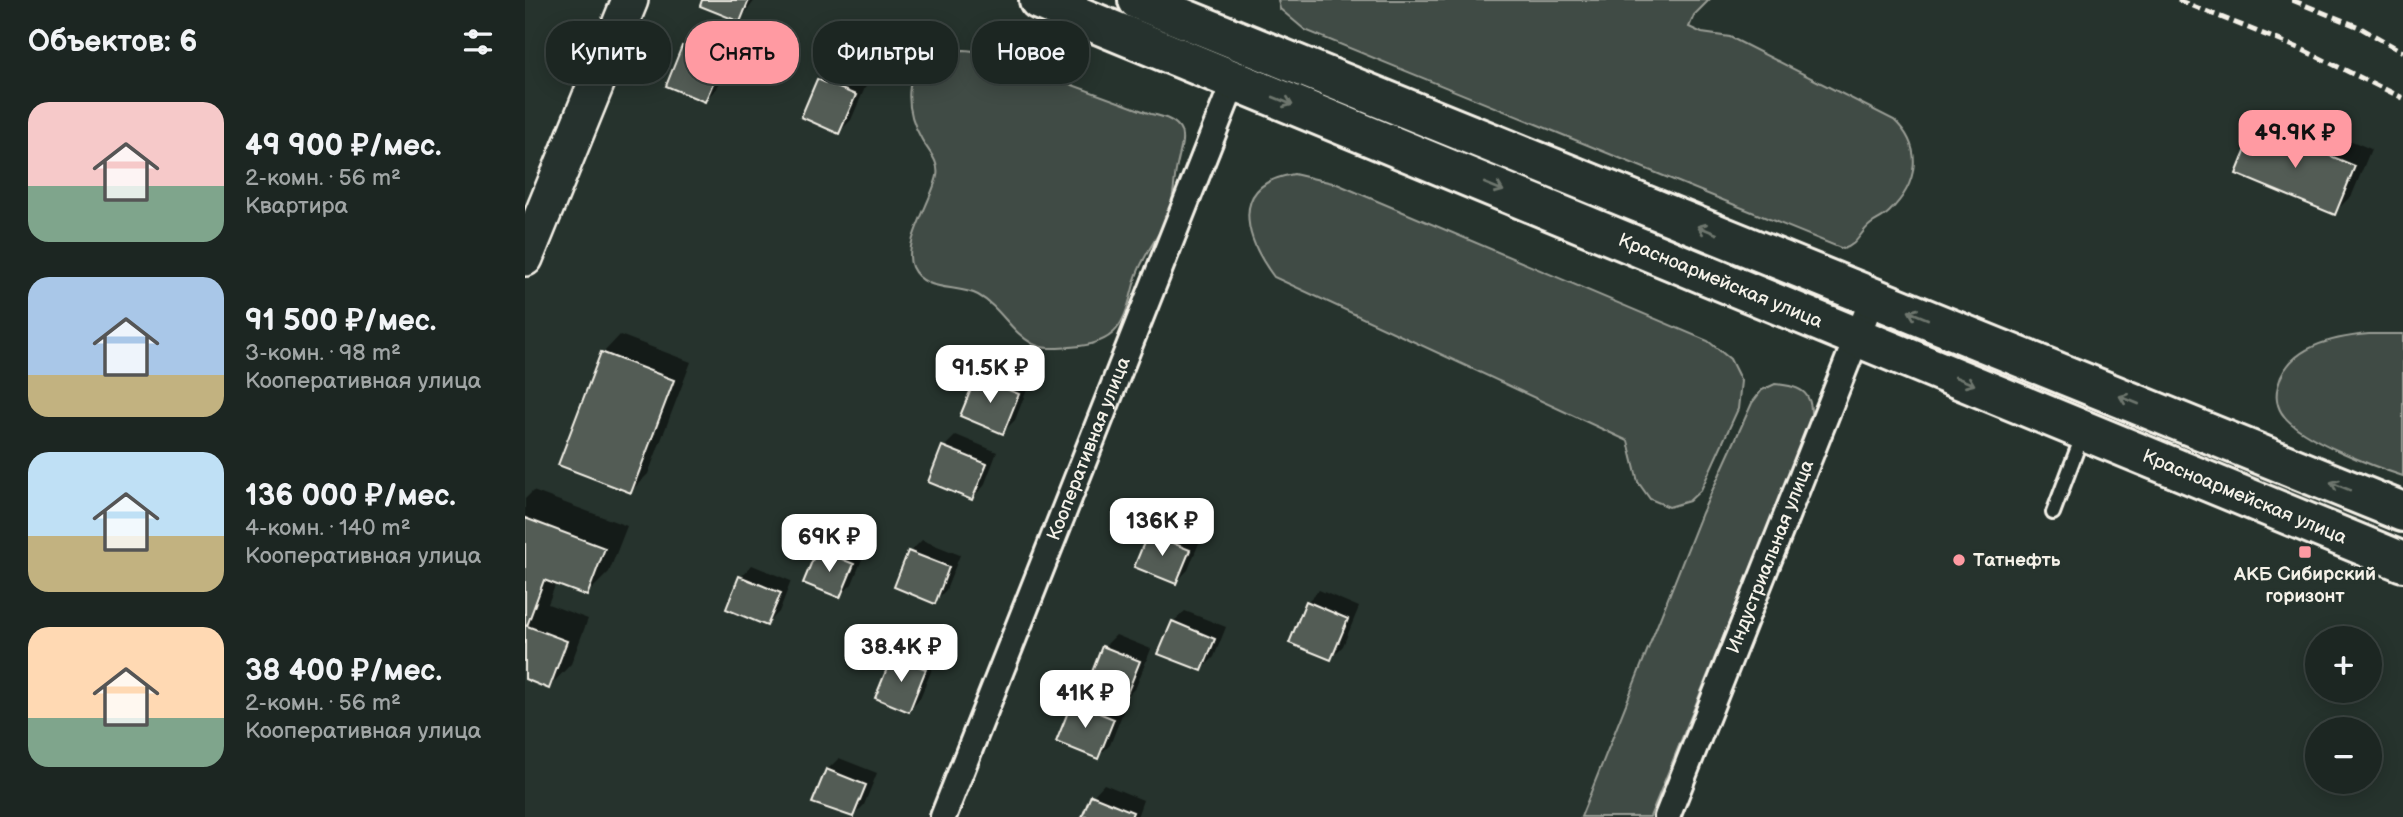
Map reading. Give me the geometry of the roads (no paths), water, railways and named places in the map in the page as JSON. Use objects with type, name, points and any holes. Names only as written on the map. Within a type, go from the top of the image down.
[{"type":"main road","points":[[525,258],[630,0]]},
{"type":"main road","name":"Красноармейская улица","points":[[1039,0],[2403,562]]},
{"type":"main road","points":[[1137,0],[2403,512]]},
{"type":"street","name":"Кооперативная улица","points":[[943,817],[1234,80]]},
{"type":"street","name":"Индустриальная улица","points":[[1667,817],[1874,298]]},
{"type":"lane","points":[[2053,513],[2084,430]]},
{"type":"railway","points":[[2178,0],[2301,49],[2403,98]]},
{"type":"railway","points":[[2292,0],[2359,27],[2403,52]]},
{"type":"place","name":"АКБ Сибирский горизонт","points":[[2305,552]]},
{"type":"place","name":"Татнефть","points":[[1959,560]]}]
